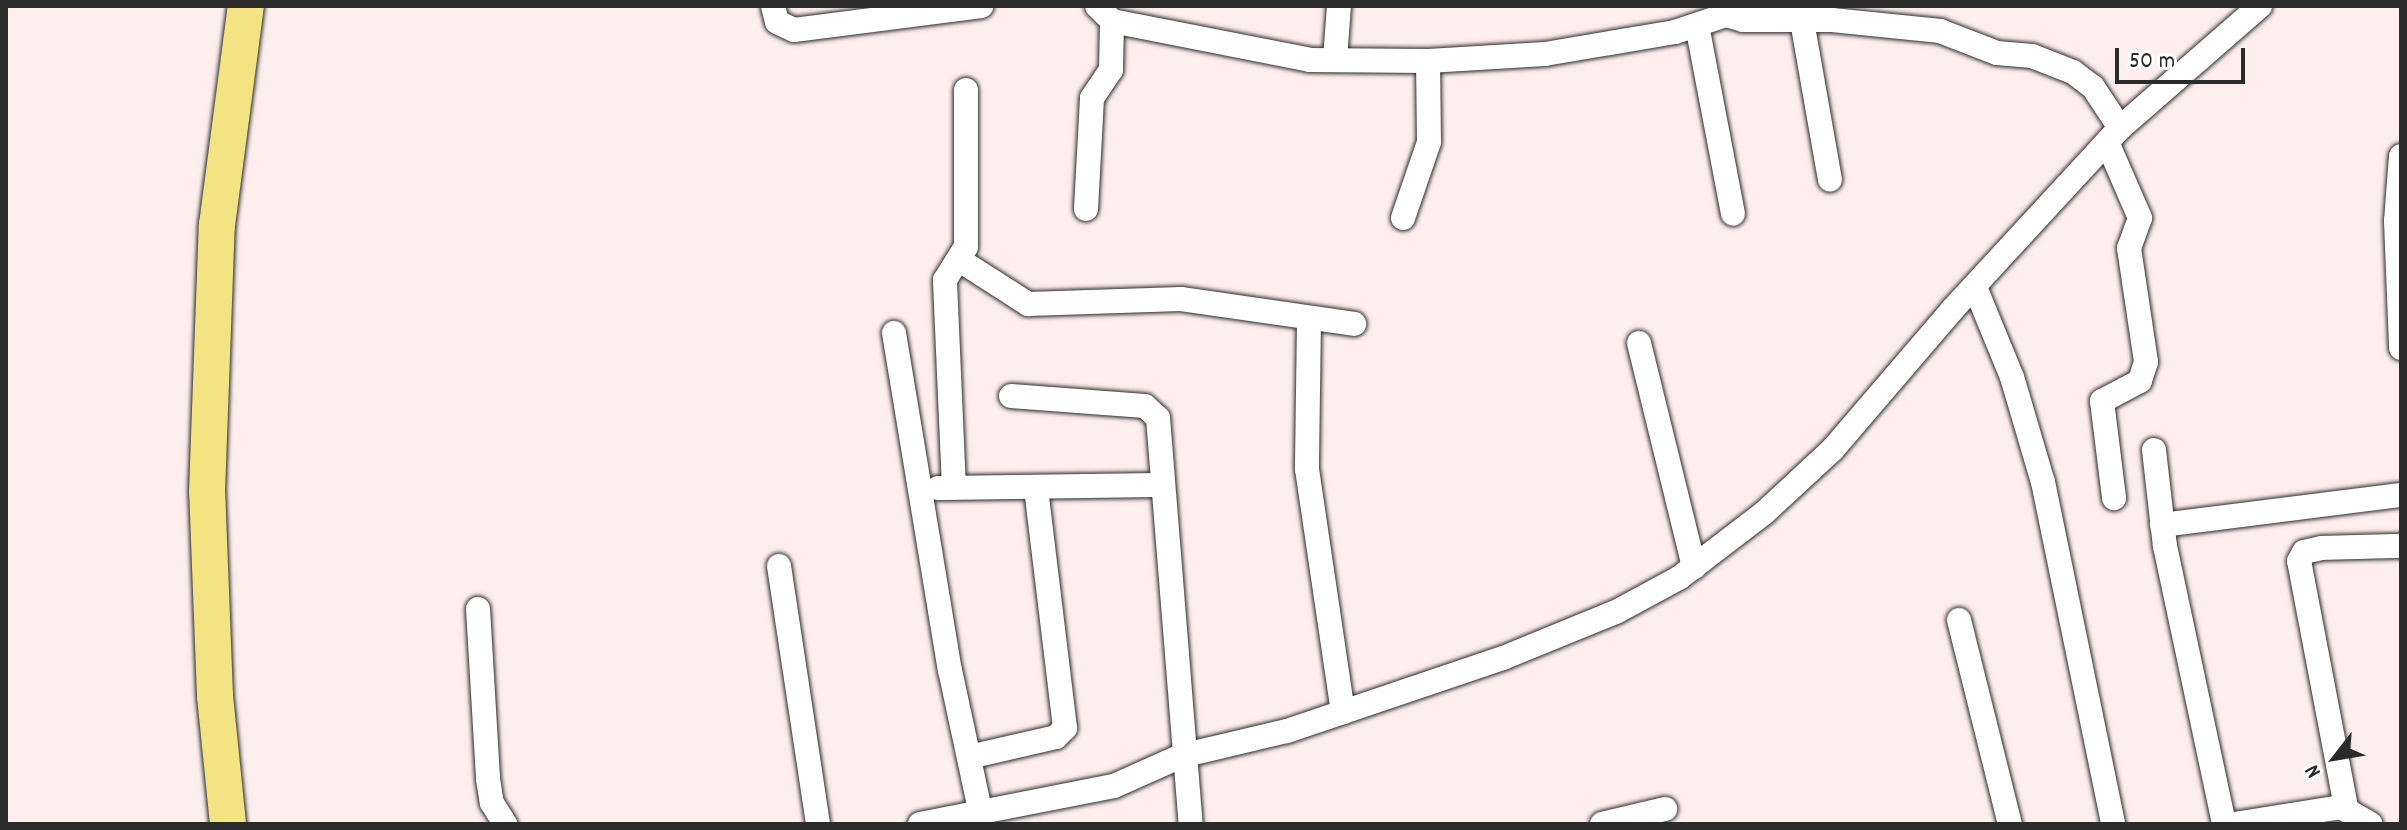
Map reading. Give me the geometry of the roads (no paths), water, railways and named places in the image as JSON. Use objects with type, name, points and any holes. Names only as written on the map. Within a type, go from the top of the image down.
[{"type":"highway","points":[[228,824],[211,617],[207,463],[217,225],[246,6]]},
{"type":"street","points":[[773,6],[777,22],[794,30],[981,6]]},
{"type":"street","points":[[1335,59],[1339,6]]},
{"type":"street","points":[[920,824],[1114,786],[1181,756],[1343,712],[1503,658],[1616,612],[1694,567],[1764,513],[1833,449],[2113,135],[2258,7]]},
{"type":"street","points":[[1086,209],[1092,98],[1111,70],[1105,13],[1310,60],[1428,61],[1573,51],[1697,25],[1725,10],[1743,20],[1940,31],[1997,53],[2032,56],[2073,72],[2093,87],[2113,135],[2140,218],[2129,248],[2146,362],[2140,381],[2116,389],[2102,401],[2114,498]]},
{"type":"street","points":[[1802,21],[1830,180]]},
{"type":"street","points":[[1697,25],[1733,214]]},
{"type":"street","points":[[1403,218],[1429,142],[1428,61]]},
{"type":"street","points":[[954,488],[945,280],[961,261],[968,235],[966,90]]},
{"type":"street","points":[[2401,156],[2398,221],[2401,348]]},
{"type":"street","points":[[961,261],[1028,304],[1181,299],[1309,320],[1354,324]]},
{"type":"street","points":[[1975,287],[2012,377],[2043,482],[2113,824]]},
{"type":"street","points":[[1309,320],[1307,469],[1343,712]]},
{"type":"street","points":[[894,333],[981,814]]},
{"type":"street","points":[[1639,343],[1694,567]]},
{"type":"street","points":[[1011,396],[1152,409],[1160,428],[1181,756],[1191,824]]},
{"type":"street","points":[[2154,450],[2162,525],[2224,824]]},
{"type":"street","points":[[920,488],[1036,490],[1163,485]]},
{"type":"street","points":[[969,757],[1056,737],[1065,728],[1036,490]]},
{"type":"street","points":[[2162,525],[2401,495]]},
{"type":"street","points":[[2346,807],[2299,561],[2304,552],[2322,548],[2401,546]]},
{"type":"street","points":[[779,566],[818,824]]},
{"type":"street","points":[[478,609],[488,779],[492,803],[505,824]]},
{"type":"street","points":[[1959,620],[2010,824]]},
{"type":"street","points":[[2234,824],[2346,807],[2371,824]]},
{"type":"street","points":[[1609,823],[1665,809]]}]
